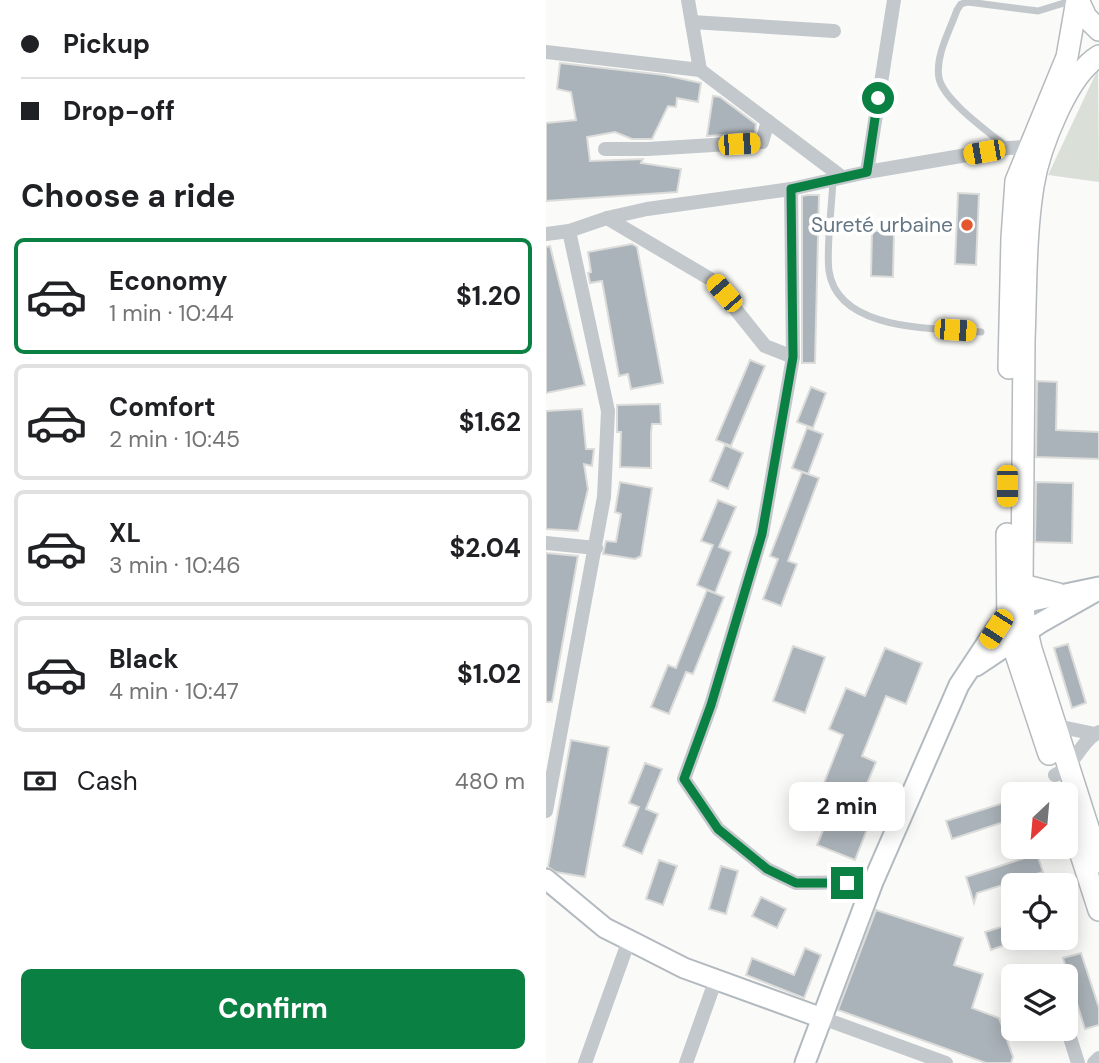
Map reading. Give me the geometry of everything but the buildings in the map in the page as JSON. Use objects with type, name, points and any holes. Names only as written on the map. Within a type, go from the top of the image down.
[{"type":"main road","points":[[1076,0],[1099,30]]},
{"type":"main road","points":[[1076,0],[1067,57],[1018,147],[1015,460],[1017,602],[1019,638],[1048,727],[1061,779],[1099,862]]},
{"type":"main road","points":[[1018,280],[1038,164],[1069,89],[1087,63],[1099,56]]},
{"type":"main road","points":[[1015,460],[1017,602]]},
{"type":"main road","points":[[1017,602],[1058,594]]},
{"type":"main road","points":[[1078,844],[1099,910]]},
{"type":"street","points":[[688,0],[700,70]]},
{"type":"street","points":[[867,172],[894,0]]},
{"type":"street","points":[[692,22],[834,31]]},
{"type":"street","points":[[546,52],[700,70],[838,178]]},
{"type":"street","points":[[605,149],[762,142],[768,121]]},
{"type":"street","points":[[546,234],[569,231],[607,218],[648,209],[791,189],[867,172],[1018,147]]},
{"type":"street","points":[[791,189],[793,357],[762,534],[711,705],[684,779],[718,829],[767,869],[796,883],[873,882]]},
{"type":"street","points":[[607,218],[712,280],[765,346],[793,357]]},
{"type":"street","points":[[546,811],[604,497],[608,411],[569,231]]},
{"type":"street","points":[[546,543],[596,548]]},
{"type":"street","points":[[969,670],[1099,588]]},
{"type":"street","points":[[1058,594],[1099,588]]},
{"type":"street","points":[[806,1063],[873,882],[950,703],[969,670],[1017,602]]},
{"type":"street","points":[[1048,727],[1097,733]]},
{"type":"street","points":[[1061,779],[1080,749],[1097,733]]},
{"type":"street","points":[[546,878],[605,928],[684,968],[822,1018],[925,1060],[946,1063]]},
{"type":"street","points":[[585,1063],[629,940]]},
{"type":"street","points":[[686,1063],[716,979]]},
{"type":"street","points":[[1071,1041],[1078,1063]]},
{"type":"street","points":[[1094,1063],[1099,1058]]},
{"type":"lane","points":[[1018,147],[956,104],[939,80],[940,60],[957,10],[961,4],[968,2],[1038,11],[1076,0]]},
{"type":"lane","points":[[838,178],[829,269],[833,288],[869,318],[903,326],[981,332]]},
{"type":"shaded area","points":[[1098,69],[1099,182],[1048,175]]},
{"type":"place","name":"Sureté urbaine","points":[[967,225]]},
{"type":"route","points":[[847,883],[796,883],[767,869],[718,829],[684,779],[711,705],[762,534],[793,357],[791,189],[867,172],[878,98]]}]
